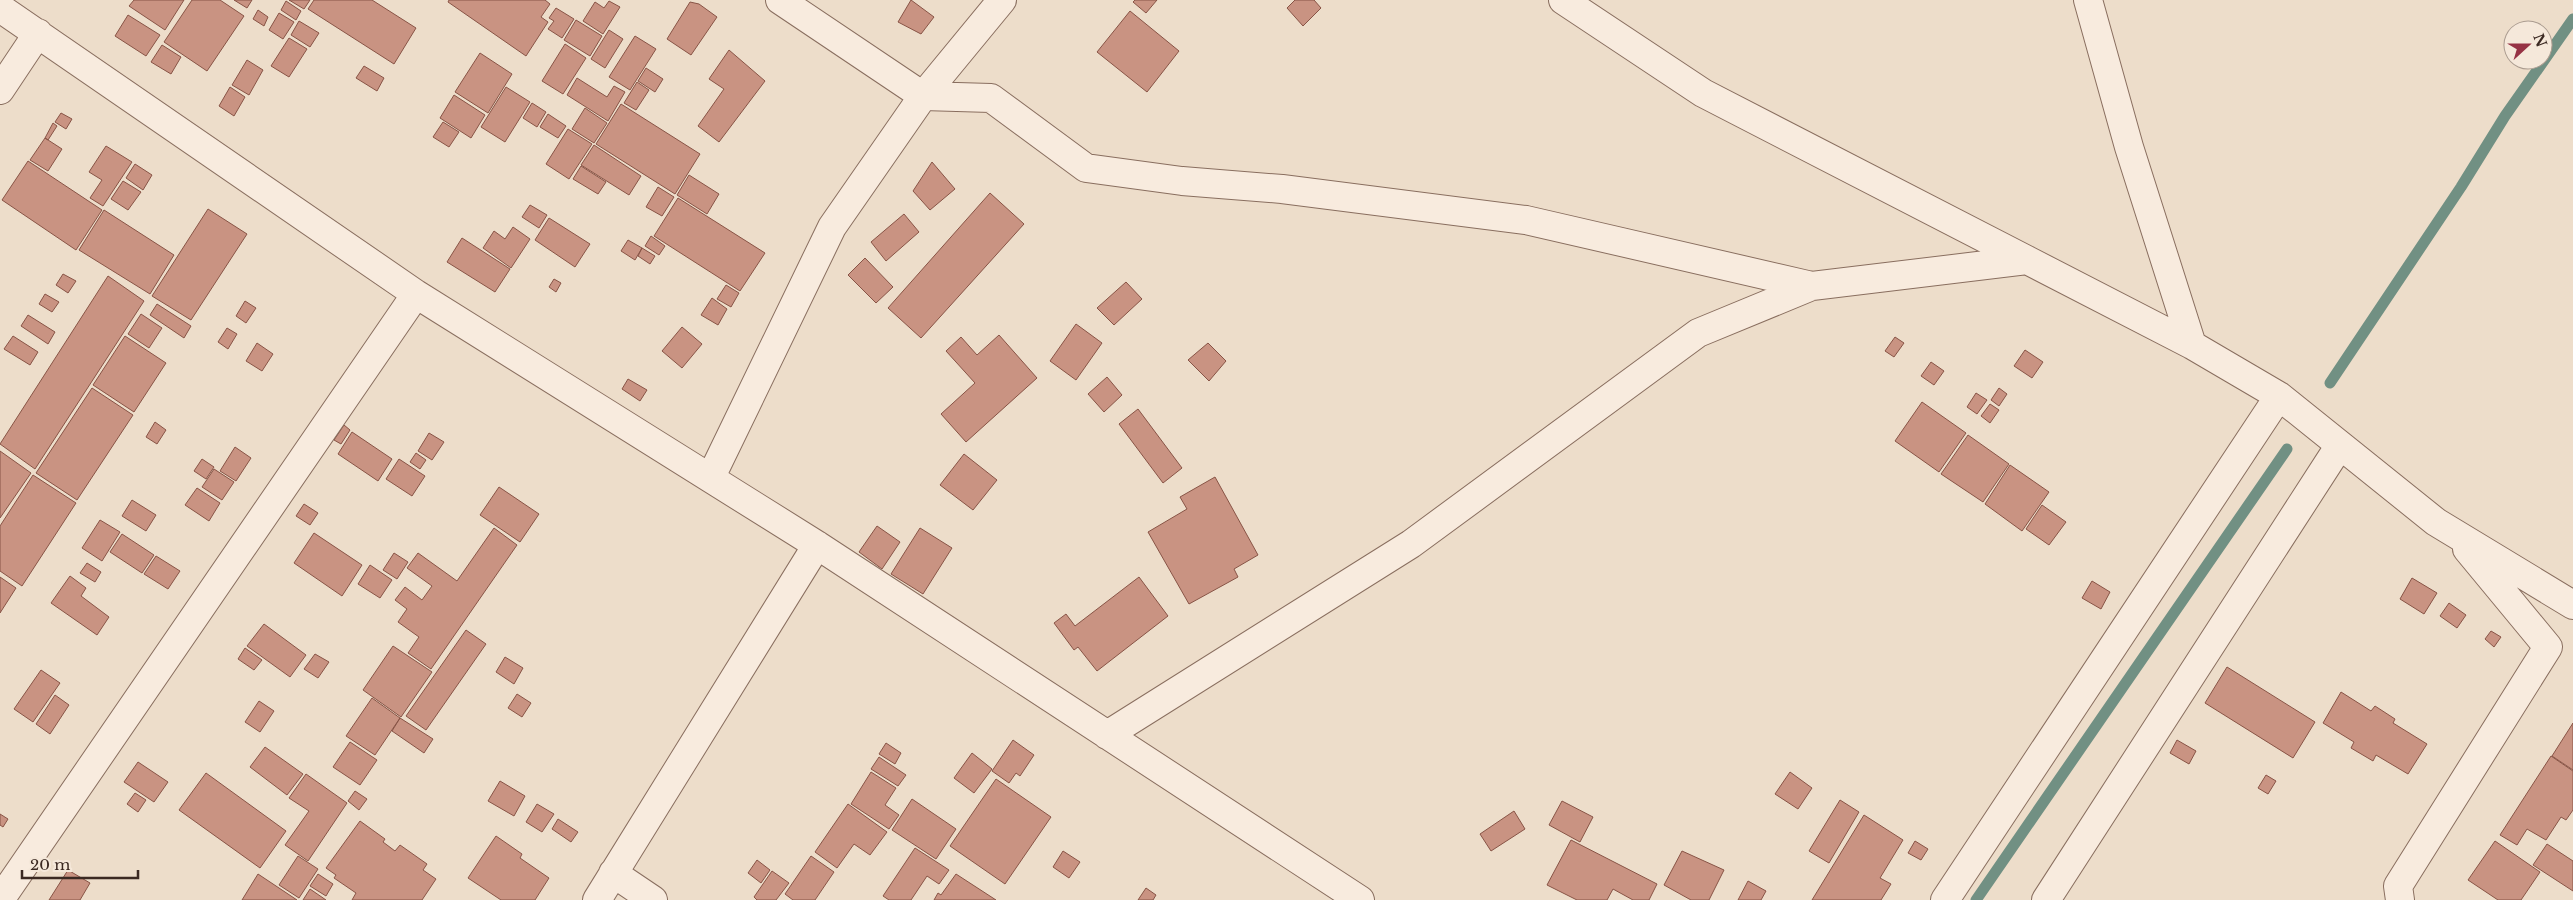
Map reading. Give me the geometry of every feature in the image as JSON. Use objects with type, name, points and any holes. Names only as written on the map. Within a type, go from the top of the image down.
[{"type":"street","points":[[780,0],[923,96],[991,98],[1086,168],[1182,182],[1292,190],[1526,220],[1812,286]]},
{"type":"street","points":[[711,477],[832,227],[923,96],[1002,0]]},
{"type":"street","points":[[1564,0],[1703,93],[2192,345],[2279,396],[2436,522],[2573,605]]},
{"type":"street","points":[[2088,0],[2129,147],[2192,345]]},
{"type":"street","points":[[0,8],[416,294],[817,545],[1360,900]]},
{"type":"street","points":[[0,90],[38,33]]},
{"type":"street","points":[[1107,735],[1411,544],[1698,333],[1812,286],[2027,260]]},
{"type":"street","points":[[0,900],[416,294]]},
{"type":"street","points":[[1945,900],[2279,396]]},
{"type":"street","points":[[2046,900],[2340,445]]},
{"type":"street","points":[[2400,900],[2398,886],[2548,647],[2454,534]]},
{"type":"street","points":[[597,900],[817,545]]},
{"type":"street","points":[[613,874],[653,900]]},
{"type":"building","points":[[134,0],[184,0],[165,30],[129,6]]},
{"type":"building","points":[[192,0],[220,0],[244,16],[207,71],[164,42]]},
{"type":"building","points":[[234,0],[252,0],[247,8]]},
{"type":"building","points":[[289,0],[310,0],[304,9]]},
{"type":"building","points":[[314,0],[372,0],[416,28],[394,64],[308,9]]},
{"type":"building","points":[[449,0],[545,0],[550,4],[541,17],[548,22],[526,56],[448,2]]},
{"type":"building","points":[[911,0],[934,17],[921,34],[898,22]]},
{"type":"building","points":[[1135,0],[1157,0],[1146,13],[1133,2]]},
{"type":"building","points":[[1295,0],[1314,0],[1321,8],[1303,26],[1287,8]]},
{"type":"building","points":[[286,1],[301,11],[296,20],[281,10]]},
{"type":"building","points":[[609,1],[620,7],[603,34],[583,21],[595,2],[604,8]]},
{"type":"building","points":[[690,2],[699,4],[717,17],[691,55],[667,39]]},
{"type":"building","points":[[556,8],[574,19],[562,38],[548,29],[554,21],[549,18]]},
{"type":"building","points":[[258,10],[268,17],[264,26],[253,19]]},
{"type":"building","points":[[1130,11],[1179,51],[1147,92],[1097,52]]},
{"type":"building","points":[[279,13],[294,22],[283,39],[269,30]]},
{"type":"building","points":[[128,15],[160,35],[146,56],[115,36]]},
{"type":"building","points":[[576,20],[602,36],[590,56],[564,40]]},
{"type":"building","points":[[299,21],[319,33],[310,47],[291,35]]},
{"type":"building","points":[[609,30],[623,39],[605,68],[591,59]]},
{"type":"building","points":[[635,36],[656,49],[630,90],[609,77]]},
{"type":"building","points":[[289,38],[307,49],[289,77],[271,66]]},
{"type":"building","points":[[565,44],[586,58],[563,94],[542,81]]},
{"type":"building","points":[[162,45],[181,57],[171,74],[151,62]]},
{"type":"building","points":[[729,50],[765,81],[719,142],[698,126],[724,89],[709,79]]},
{"type":"building","points":[[480,53],[512,74],[488,113],[455,92]]},
{"type":"building","points":[[247,60],[263,70],[249,95],[232,85]]},
{"type":"building","points":[[364,66],[384,78],[377,91],[356,78]]},
{"type":"building","points":[[646,68],[663,79],[655,92],[638,81]]},
{"type":"building","points":[[577,78],[607,97],[614,86],[625,92],[608,121],[567,95]]},
{"type":"building","points":[[637,82],[649,90],[636,110],[624,103]]},
{"type":"building","points":[[230,87],[245,97],[234,116],[219,106]]},
{"type":"building","points":[[506,87],[530,102],[505,142],[481,127]]},
{"type":"building","points":[[454,95],[485,115],[471,138],[440,118]]},
{"type":"building","points":[[532,103],[546,112],[537,127],[523,118]]},
{"type":"building","points":[[621,104],[700,154],[675,194],[596,144]]},
{"type":"building","points":[[585,108],[607,123],[594,143],[572,129]]},
{"type":"building","points":[[61,113],[72,119],[66,129],[55,122]]},
{"type":"building","points":[[548,114],[566,126],[558,138],[540,127]]},
{"type":"building","points":[[443,122],[459,132],[449,147],[433,137]]},
{"type":"building","points":[[53,123],[57,126],[48,140],[45,138]]},
{"type":"building","points":[[568,129],[592,144],[569,179],[546,164]]},
{"type":"building","points":[[45,138],[62,149],[48,171],[30,160]]},
{"type":"building","points":[[594,145],[641,176],[629,195],[581,165]]},
{"type":"building","points":[[106,146],[132,162],[103,206],[90,198],[102,180],[89,172]]},
{"type":"building","points":[[28,161],[102,210],[76,250],[2,200]]},
{"type":"building","points":[[932,162],[955,189],[930,210],[913,191]]},
{"type":"building","points":[[135,164],[152,175],[143,190],[126,178]]},
{"type":"building","points":[[581,166],[606,182],[598,194],[573,179]]},
{"type":"building","points":[[689,175],[719,194],[707,214],[677,195]]},
{"type":"building","points":[[123,181],[141,192],[128,210],[111,199]]},
{"type":"building","points":[[658,187],[674,197],[662,216],[646,207]]},
{"type":"building","points":[[990,193],[1024,224],[921,338],[888,308]]},
{"type":"building","points":[[678,198],[765,253],[740,291],[654,236]]},
{"type":"building","points":[[530,205],[547,215],[539,228],[522,217]]},
{"type":"building","points":[[208,209],[247,234],[191,320],[152,296]]},
{"type":"building","points":[[104,210],[174,255],[150,294],[79,250]]},
{"type":"building","points":[[904,214],[919,232],[886,261],[871,242]]},
{"type":"building","points":[[549,218],[590,244],[575,267],[535,240]]},
{"type":"building","points":[[513,227],[530,239],[511,268],[483,248],[494,231],[505,239]]},
{"type":"building","points":[[651,236],[665,246],[659,255],[645,246]]},
{"type":"building","points":[[462,238],[510,269],[495,292],[447,262]]},
{"type":"building","points":[[628,240],[642,248],[635,260],[621,251]]},
{"type":"building","points":[[642,248],[655,256],[650,264],[638,256]]},
{"type":"building","points":[[865,258],[893,287],[876,303],[848,275]]},
{"type":"building","points":[[63,274],[76,281],[68,293],[56,285]]},
{"type":"building","points":[[108,276],[144,301],[35,469],[0,444]]},
{"type":"building","points":[[554,279],[561,283],[556,292],[549,287]]},
{"type":"building","points":[[1126,282],[1142,299],[1114,325],[1097,308]]},
{"type":"building","points":[[726,285],[739,293],[731,307],[717,299]]},
{"type":"building","points":[[45,294],[59,302],[52,312],[39,304]]},
{"type":"building","points":[[712,298],[727,309],[718,325],[701,315]]},
{"type":"building","points":[[245,301],[256,308],[246,323],[236,316]]},
{"type":"building","points":[[157,304],[191,326],[184,338],[150,315]]},
{"type":"building","points":[[141,314],[162,328],[149,348],[128,334]]},
{"type":"building","points":[[28,315],[55,332],[48,344],[21,326]]},
{"type":"building","points":[[1076,324],[1102,343],[1076,380],[1050,361]]},
{"type":"building","points":[[682,327],[702,344],[682,368],[662,351]]},
{"type":"building","points":[[227,328],[237,334],[228,349],[218,342]]},
{"type":"building","points":[[999,335],[1037,378],[966,442],[941,414],[975,383],[946,351],[961,337],[977,355]]},
{"type":"building","points":[[13,336],[38,352],[30,365],[4,349]]},
{"type":"building","points":[[125,336],[166,363],[134,412],[93,385]]},
{"type":"building","points":[[1895,337],[1904,343],[1894,357],[1885,351]]},
{"type":"building","points":[[257,343],[273,354],[262,371],[246,361]]},
{"type":"building","points":[[1208,343],[1226,361],[1209,381],[1188,360]]},
{"type":"building","points":[[2025,350],[2043,362],[2032,378],[2014,366]]},
{"type":"building","points":[[1931,362],[1944,371],[1934,385],[1921,376]]},
{"type":"building","points":[[1107,377],[1122,395],[1104,412],[1088,394]]},
{"type":"building","points":[[628,379],[647,390],[640,401],[622,389]]},
{"type":"building","points":[[92,388],[133,415],[77,500],[36,473]]},
{"type":"building","points":[[1999,388],[2007,394],[1999,406],[1991,400]]},
{"type":"building","points":[[1976,393],[1987,400],[1977,414],[1967,407]]},
{"type":"building","points":[[1922,402],[1966,433],[1939,472],[1895,441]]},
{"type":"building","points":[[1990,404],[1999,410],[1990,423],[1981,416]]},
{"type":"building","points":[[1138,409],[1182,468],[1163,483],[1119,424]]},
{"type":"building","points":[[155,422],[166,430],[157,444],[146,437]]},
{"type":"building","points":[[344,425],[350,430],[341,444],[334,440]]},
{"type":"building","points":[[352,432],[392,459],[378,481],[338,454]]},
{"type":"building","points":[[429,433],[444,442],[432,460],[418,451]]},
{"type":"building","points":[[1968,435],[2009,464],[1983,502],[1941,474]]},
{"type":"building","points":[[235,447],[251,458],[236,481],[220,471]]},
{"type":"building","points":[[0,451],[31,473],[0,518]]},
{"type":"building","points":[[416,453],[426,460],[420,469],[410,462]]},
{"type":"building","points":[[964,454],[997,480],[973,510],[940,485]]},
{"type":"building","points":[[202,459],[214,467],[206,479],[194,471]]},
{"type":"building","points":[[399,459],[425,476],[412,496],[386,479]]},
{"type":"building","points":[[2010,465],[2049,492],[2022,531],[1985,504]]},
{"type":"building","points":[[214,469],[234,482],[222,500],[202,487]]},
{"type":"building","points":[[33,475],[76,503],[22,586],[0,571],[0,526]]},
{"type":"building","points":[[1215,477],[1258,555],[1234,569],[1238,577],[1189,604],[1148,532],[1187,509],[1180,497]]},
{"type":"building","points":[[499,487],[539,514],[520,542],[480,515]]},
{"type":"building","points":[[197,488],[220,503],[209,521],[185,505]]},
{"type":"building","points":[[132,500],[156,515],[146,531],[122,516]]},
{"type":"building","points":[[304,504],[318,513],[310,525],[296,516]]},
{"type":"building","points":[[2042,505],[2066,522],[2049,545],[2026,529]]},
{"type":"building","points":[[100,520],[120,532],[102,561],[82,548]]},
{"type":"building","points":[[877,526],[900,542],[882,569],[859,552]]},
{"type":"building","points":[[494,528],[517,545],[431,669],[408,653],[419,637],[398,622],[407,609],[395,600],[405,587],[422,600],[432,586],[407,568],[418,553],[457,581]]},
{"type":"building","points":[[920,528],[952,548],[923,594],[891,574]]},
{"type":"building","points":[[314,533],[362,565],[342,596],[294,563]]},
{"type":"building","points":[[122,534],[154,555],[142,573],[110,552]]},
{"type":"building","points":[[394,553],[408,562],[397,579],[383,570]]},
{"type":"building","points":[[156,556],[180,571],[168,589],[144,574]]},
{"type":"building","points":[[87,563],[101,572],[95,582],[80,573]]},
{"type":"building","points":[[370,565],[392,580],[380,598],[358,584]]},
{"type":"building","points":[[70,576],[86,588],[81,596],[109,617],[97,635],[51,603]]},
{"type":"building","points":[[0,577],[16,588],[0,613]]},
{"type":"building","points":[[1139,577],[1168,616],[1097,671],[1078,647],[1074,650],[1054,623],[1066,614],[1075,626]]},
{"type":"building","points":[[2412,578],[2437,593],[2424,614],[2400,599]]},
{"type":"building","points":[[2092,581],[2110,592],[2101,609],[2082,598]]},
{"type":"building","points":[[2449,603],[2466,615],[2457,628],[2440,616]]},
{"type":"building","points":[[264,624],[306,655],[290,677],[247,646]]},
{"type":"building","points":[[466,630],[486,644],[426,730],[406,716]]},
{"type":"building","points":[[2491,631],[2501,637],[2494,647],[2485,639]]},
{"type":"building","points":[[393,646],[432,672],[401,717],[363,690]]},
{"type":"building","points":[[245,648],[262,660],[254,670],[238,659]]},
{"type":"building","points":[[315,654],[329,662],[318,678],[304,669]]},
{"type":"building","points":[[505,657],[523,668],[514,684],[496,672]]},
{"type":"building","points":[[2227,667],[2315,722],[2293,758],[2205,703]]},
{"type":"building","points":[[41,670],[60,683],[33,722],[14,709]]},
{"type":"building","points":[[2341,692],[2371,711],[2375,706],[2395,719],[2393,723],[2427,744],[2408,774],[2376,755],[2373,761],[2351,748],[2354,742],[2323,723]]},
{"type":"building","points":[[517,694],[531,703],[522,717],[508,708]]},
{"type":"building","points":[[55,695],[69,705],[50,734],[36,724]]},
{"type":"building","points":[[372,698],[400,718],[375,755],[346,736]]},
{"type":"building","points":[[259,701],[274,711],[260,732],[245,722]]},
{"type":"building","points":[[400,718],[433,739],[424,753],[392,731]]},
{"type":"building","points":[[2573,723],[2573,770],[2552,756]]},
{"type":"building","points":[[1013,740],[1034,755],[1020,776],[1016,773],[1009,783],[992,771]]},
{"type":"building","points":[[2177,740],[2196,751],[2189,764],[2170,753]]},
{"type":"building","points":[[350,742],[377,760],[360,785],[333,767]]},
{"type":"building","points":[[886,743],[901,753],[895,764],[879,754]]},
{"type":"building","points":[[265,747],[303,774],[287,795],[250,767]]},
{"type":"building","points":[[972,753],[992,769],[974,793],[954,778]]},
{"type":"building","points":[[2551,756],[2573,771],[2573,810],[2566,820],[2561,817],[2546,840],[2527,829],[2517,845],[2500,835]]},
{"type":"building","points":[[879,757],[906,775],[898,786],[871,769]]},
{"type":"building","points":[[138,762],[168,782],[154,802],[124,782]]},
{"type":"building","points":[[871,772],[896,788],[885,805],[899,815],[889,829],[851,804]]},
{"type":"building","points":[[1790,772],[1812,788],[1798,809],[1775,794]]},
{"type":"building","points":[[206,773],[286,831],[260,868],[179,810]]},
{"type":"building","points":[[306,774],[347,803],[308,861],[285,845],[309,811],[289,798]]},
{"type":"building","points":[[2266,775],[2276,781],[2268,794],[2258,788]]},
{"type":"building","points":[[996,779],[1051,817],[1005,884],[950,846]]},
{"type":"building","points":[[500,781],[525,796],[514,816],[488,801]]},
{"type":"building","points":[[355,791],[367,799],[359,810],[348,801]]},
{"type":"building","points":[[135,793],[146,800],[138,812],[127,804]]},
{"type":"building","points":[[912,799],[956,829],[936,859],[892,830]]},
{"type":"building","points":[[1840,800],[1859,812],[1829,863],[1809,851]]},
{"type":"building","points":[[1562,801],[1593,817],[1580,842],[1549,825]]},
{"type":"building","points":[[537,804],[554,814],[542,832],[526,822]]},
{"type":"building","points":[[848,804],[887,832],[870,855],[854,844],[837,868],[815,852]]},
{"type":"building","points":[[1514,811],[1525,829],[1491,851],[1480,834]]},
{"type":"building","points":[[0,814],[8,819],[3,827],[0,825]]},
{"type":"building","points":[[1864,815],[1903,840],[1880,878],[1891,884],[1881,900],[1812,900]]},
{"type":"building","points":[[558,819],[578,832],[571,842],[552,829]]},
{"type":"building","points":[[360,821],[385,839],[383,842],[395,851],[400,845],[427,864],[423,870],[436,879],[422,900],[352,900],[356,893],[334,878],[336,875],[326,868]]},
{"type":"building","points":[[496,836],[522,854],[520,858],[549,878],[535,900],[501,900],[468,878]]},
{"type":"building","points":[[1571,840],[1657,884],[1649,900],[1633,900],[1613,889],[1607,900],[1577,900],[1547,885]]},
{"type":"building","points":[[1915,841],[1928,849],[1921,860],[1908,853]]},
{"type":"building","points":[[2495,841],[2540,872],[2521,900],[2498,900],[2468,880]]},
{"type":"building","points":[[2547,844],[2573,861],[2573,891],[2533,865]]},
{"type":"building","points":[[915,848],[949,870],[939,884],[927,876],[911,900],[889,900],[883,896]]},
{"type":"building","points":[[1063,851],[1080,862],[1069,878],[1053,867]]},
{"type":"building","points":[[1682,851],[1724,870],[1709,900],[1691,900],[1664,885]]},
{"type":"building","points":[[298,856],[318,869],[299,898],[279,885]]},
{"type":"building","points":[[811,856],[834,872],[815,900],[793,900],[785,894]]},
{"type":"building","points":[[757,860],[770,870],[761,883],[748,873]]},
{"type":"building","points":[[68,870],[90,883],[80,900],[49,900]]},
{"type":"building","points":[[772,871],[789,883],[776,900],[757,900],[754,897]]},
{"type":"building","points":[[258,874],[297,900],[242,900]]},
{"type":"building","points":[[318,874],[333,884],[326,896],[310,886]]},
{"type":"building","points":[[956,874],[996,900],[934,900],[938,893],[941,895]]},
{"type":"building","points":[[1748,881],[1766,891],[1761,900],[1738,900]]},
{"type":"building","points":[[1146,888],[1156,895],[1153,900],[1138,900]]},
{"type":"building","points":[[310,889],[326,900],[303,900]]},
{"type":"waterway","points":[[2330,383],[2461,187],[2505,116],[2573,19]]},
{"type":"waterway","points":[[1976,900],[2287,449]]}]
